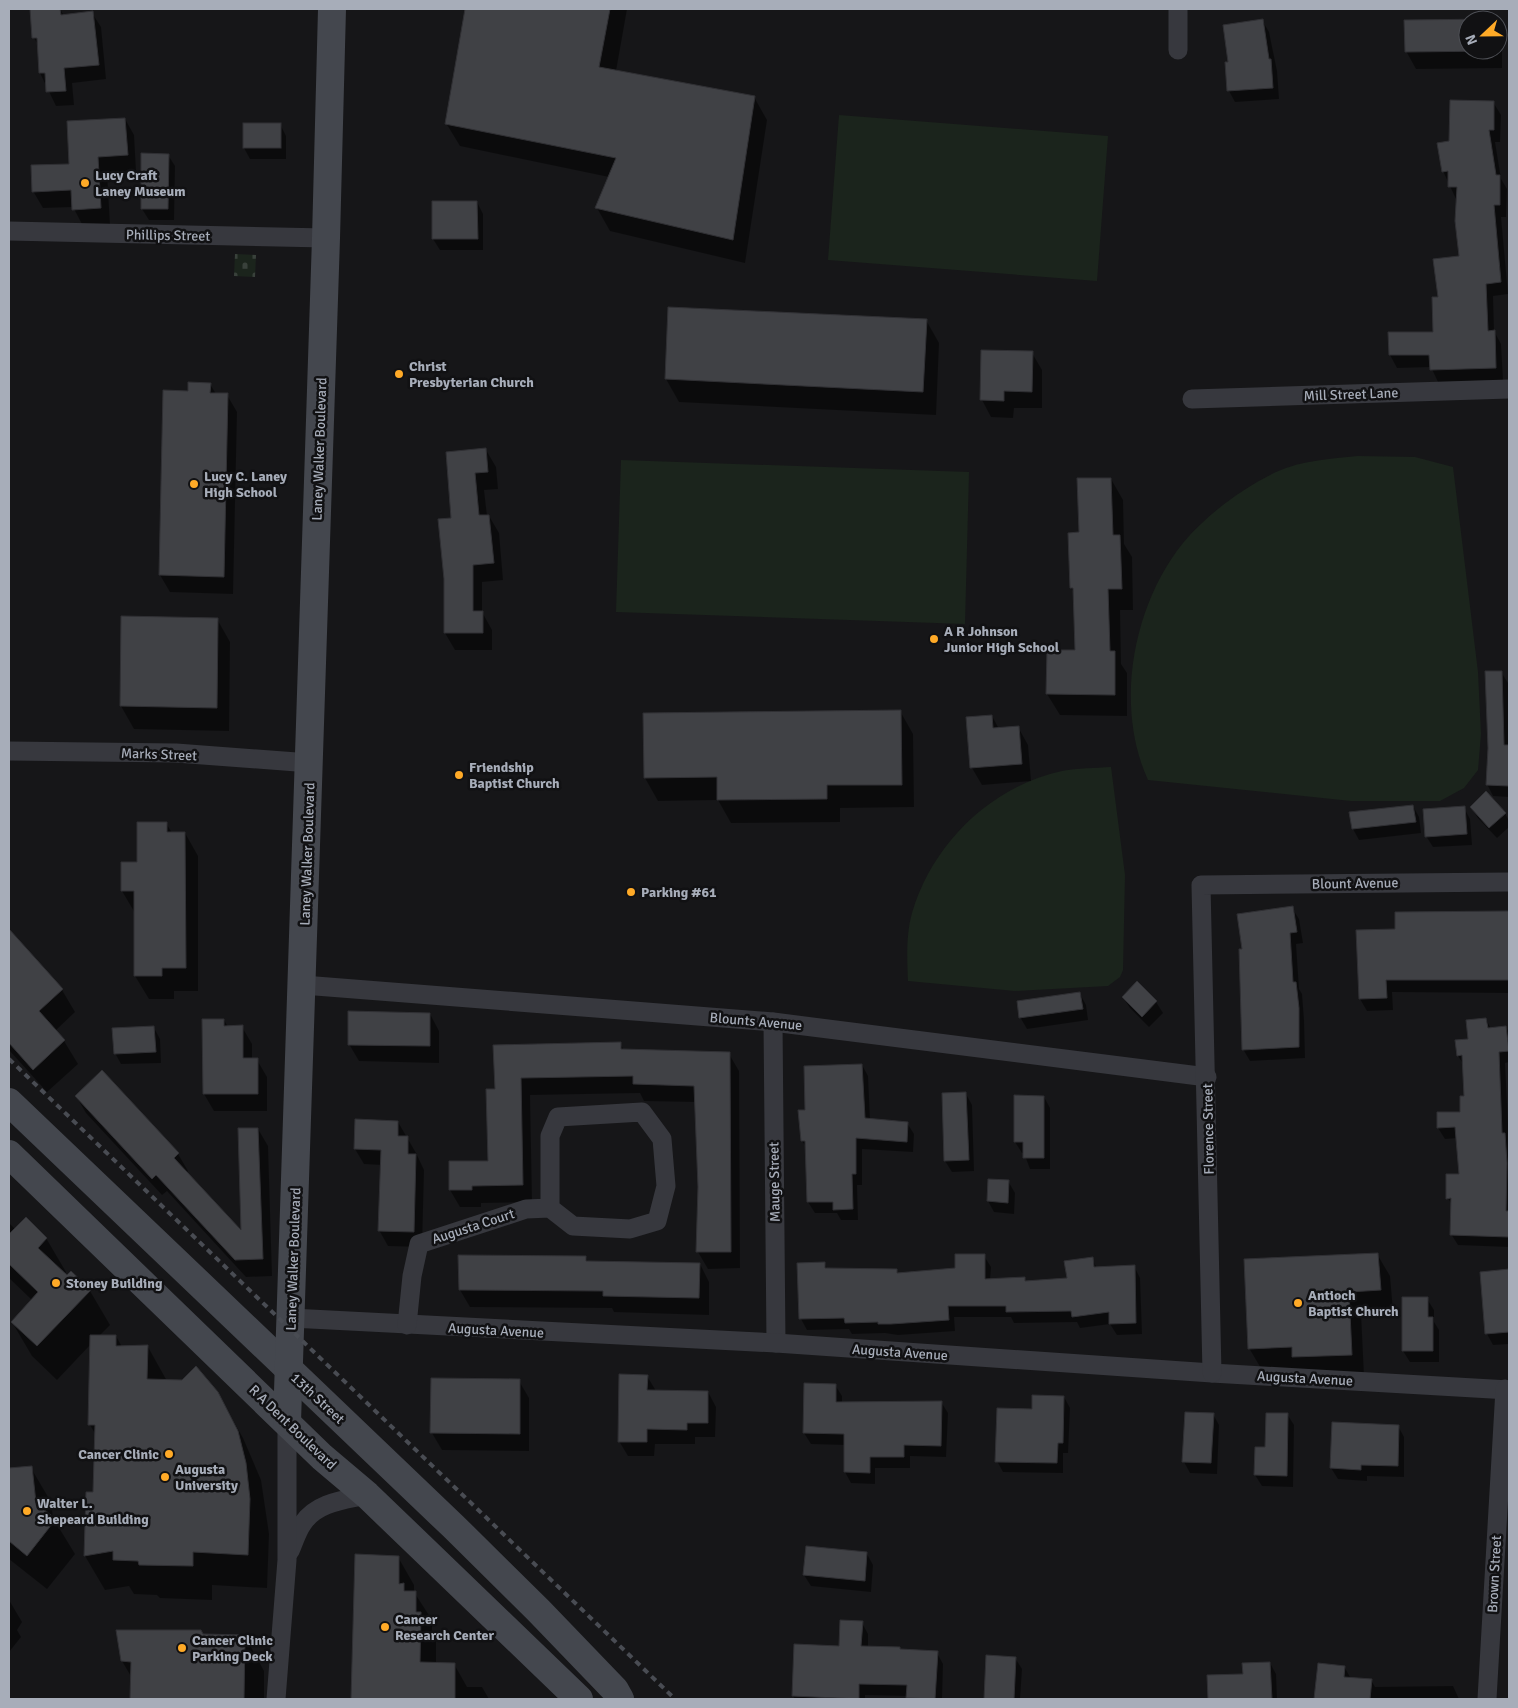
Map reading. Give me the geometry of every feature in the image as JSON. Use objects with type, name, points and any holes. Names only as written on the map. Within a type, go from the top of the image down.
[{"type":"main road","name":"Laney Walker Boulevard","points":[[288,1422],[332,9]]},
{"type":"main road","name":"13th Street","points":[[9,1102],[539,1611],[615,1690],[620,1699]]},
{"type":"main road","name":"R A Dent Boulevard","points":[[9,1154],[322,1457],[367,1495],[579,1699]]},
{"type":"street","points":[[1178,9],[1178,50]]},
{"type":"street","name":"Phillips Street","points":[[9,231],[326,238]]},
{"type":"street","name":"Mill Street Lane","points":[[1192,399],[1509,389]]},
{"type":"street","name":"Marks Street","points":[[9,751],[176,753],[310,763]]},
{"type":"street","name":"Blount Avenue","points":[[1201,885],[1509,882]]},
{"type":"street","name":"Florence Street","points":[[1201,885],[1207,1077],[1212,1372]]},
{"type":"street","name":"Blounts Avenue","points":[[303,985],[772,1022],[1207,1077]]},
{"type":"street","name":"Mauge Street","points":[[772,1022],[776,1343]]},
{"type":"street","points":[[642,1112],[662,1139],[666,1186],[657,1221],[630,1229],[573,1226],[550,1208],[550,1136],[558,1117],[642,1112]]},
{"type":"street","name":"Augusta Court","points":[[406,1325],[412,1276],[419,1244],[526,1209],[550,1208]]},
{"type":"street","name":"Augusta Avenue","points":[[291,1318],[776,1343],[1212,1372],[1507,1389]]},
{"type":"street","name":"Brown Street","points":[[1487,1699],[1507,1389]]},
{"type":"street","name":"Laney Walker Boulevard","points":[[276,1699],[287,1560],[288,1422]]},
{"type":"street","points":[[287,1560],[302,1523],[312,1513],[334,1502],[367,1495]]},
{"type":"green space","points":[[839,115],[1108,136],[1097,281],[828,260]]},
{"type":"green space","points":[[235,254],[256,255],[255,277],[234,276]]},
{"type":"green space","points":[[1358,456],[1415,457],[1453,467],[1478,672],[1481,734],[1478,770],[1464,788],[1440,801],[1351,801],[1148,780],[1138,751],[1132,720],[1131,689],[1134,657],[1141,626],[1152,596],[1166,568],[1183,543],[1203,522],[1251,486],[1276,472],[1296,465]]},
{"type":"green space","points":[[621,460],[969,472],[965,624],[616,612]]},
{"type":"green space","points":[[1111,767],[1125,875],[1123,970],[1120,977],[1108,986],[1015,991],[908,981],[909,929],[912,913],[921,888],[934,864],[968,822],[989,804],[1011,790],[1036,779],[1068,770]]},
{"type":"building","points":[[30,9],[60,9],[61,15],[93,11],[99,65],[64,68],[66,91],[46,92],[45,73],[39,73],[37,38],[32,38]]},
{"type":"building","points":[[465,9],[610,9],[599,67],[755,96],[733,240],[595,208],[616,158],[445,124]]},
{"type":"building","points":[[1263,19],[1269,59],[1271,59],[1273,88],[1227,91],[1225,62],[1228,62],[1223,25]]},
{"type":"building","points":[[1458,19],[1458,51],[1405,52],[1404,20]]},
{"type":"building","points":[[1450,100],[1494,101],[1494,130],[1489,130],[1496,175],[1500,175],[1500,205],[1494,205],[1501,282],[1486,284],[1488,331],[1495,330],[1496,368],[1430,370],[1429,355],[1389,355],[1388,332],[1433,332],[1432,297],[1438,297],[1433,259],[1459,256],[1455,221],[1457,187],[1448,187],[1448,171],[1442,172],[1437,143],[1449,141]]},
{"type":"building","name":"Lucy Craft Laney Museum","points":[[125,118],[128,155],[98,157],[101,208],[72,210],[71,190],[32,192],[31,165],[69,164],[67,121]]},
{"type":"building","points":[[243,123],[281,123],[281,148],[243,148]]},
{"type":"building","points":[[141,153],[169,154],[168,209],[141,209]]},
{"type":"building","points":[[432,201],[477,201],[478,239],[432,239]]},
{"type":"building","points":[[668,307],[927,319],[923,392],[665,379]]},
{"type":"building","points":[[981,350],[1033,351],[1032,392],[1004,391],[1004,401],[980,400]]},
{"type":"building","name":"Lucy C. Laney High School","points":[[188,382],[211,383],[210,393],[228,393],[224,577],[159,575],[163,390],[188,391]]},
{"type":"building","points":[[486,448],[488,472],[475,473],[479,515],[489,515],[494,563],[473,565],[473,611],[483,611],[483,633],[444,633],[444,579],[438,519],[451,518],[446,452]]},
{"type":"building","points":[[1077,478],[1111,478],[1113,535],[1120,535],[1122,589],[1108,589],[1110,651],[1115,651],[1115,695],[1046,694],[1047,650],[1075,650],[1073,588],[1070,588],[1068,533],[1079,532]]},
{"type":"building","points":[[121,616],[218,618],[217,708],[120,706]]},
{"type":"building","points":[[1485,671],[1502,671],[1504,745],[1509,745],[1509,786],[1486,785],[1488,748]]},
{"type":"building","points":[[901,710],[902,785],[827,785],[827,799],[717,800],[717,777],[644,778],[643,713]]},
{"type":"building","points":[[992,715],[993,728],[1019,726],[1022,764],[970,768],[966,717]]},
{"type":"building","points":[[1486,791],[1506,813],[1489,828],[1470,807]]},
{"type":"building","points":[[1413,805],[1416,822],[1352,829],[1349,812]]},
{"type":"building","points":[[1465,806],[1467,834],[1425,837],[1423,809]]},
{"type":"building","points":[[137,822],[167,822],[167,832],[185,832],[186,968],[162,968],[162,976],[134,976],[134,891],[121,891],[121,862],[137,862]]},
{"type":"building","points":[[1293,906],[1297,932],[1290,933],[1293,982],[1296,982],[1299,1008],[1299,1047],[1242,1050],[1239,949],[1242,949],[1237,914]]},
{"type":"building","points":[[1509,911],[1509,980],[1386,980],[1387,998],[1359,999],[1356,930],[1395,929],[1395,912]]},
{"type":"building","points":[[9,929],[63,989],[39,1011],[65,1040],[33,1070],[9,1043]]},
{"type":"building","points":[[1137,981],[1157,1001],[1142,1017],[1122,997]]},
{"type":"building","points":[[1080,992],[1083,1009],[1019,1018],[1017,1001]]},
{"type":"building","points":[[348,1011],[430,1013],[430,1046],[348,1045]]},
{"type":"building","points":[[1486,1018],[1488,1028],[1506,1026],[1509,1051],[1499,1052],[1502,1133],[1505,1133],[1507,1163],[1506,1211],[1509,1211],[1509,1237],[1450,1235],[1451,1198],[1446,1199],[1446,1174],[1459,1174],[1455,1127],[1437,1128],[1437,1112],[1460,1112],[1460,1096],[1464,1096],[1462,1055],[1457,1056],[1455,1040],[1468,1039],[1466,1020]]},
{"type":"building","points":[[202,1019],[224,1019],[224,1026],[243,1025],[243,1058],[258,1058],[258,1094],[203,1094]]},
{"type":"building","points":[[154,1026],[156,1052],[114,1054],[112,1028]]},
{"type":"building","points":[[621,1042],[621,1049],[730,1052],[731,1252],[696,1252],[698,1187],[694,1086],[633,1084],[633,1076],[521,1078],[523,1185],[472,1186],[472,1190],[449,1190],[449,1161],[488,1161],[486,1089],[495,1089],[493,1045]]},
{"type":"building","points":[[862,1064],[865,1118],[908,1122],[907,1142],[856,1138],[856,1174],[852,1174],[853,1209],[833,1210],[833,1202],[807,1202],[805,1141],[801,1141],[798,1110],[805,1110],[804,1066]]},
{"type":"building","points":[[102,1070],[179,1153],[174,1158],[241,1230],[238,1128],[258,1128],[263,1259],[235,1260],[156,1175],[152,1179],[75,1096]]},
{"type":"building","points":[[966,1092],[969,1160],[944,1161],[942,1093]]},
{"type":"building","points":[[1014,1095],[1044,1096],[1044,1158],[1023,1158],[1023,1142],[1014,1142]]},
{"type":"building","points":[[355,1119],[398,1121],[398,1136],[408,1136],[408,1154],[416,1154],[414,1232],[378,1231],[381,1150],[354,1149]]},
{"type":"building","points":[[988,1179],[1009,1180],[1008,1203],[987,1201]]},
{"type":"building","name":"Stoney Building","points":[[26,1217],[47,1238],[38,1248],[67,1275],[71,1271],[91,1290],[37,1346],[11,1322],[38,1292],[9,1264],[9,1234]]},
{"type":"building","name":"Antioch Baptist Church","points":[[1378,1253],[1381,1290],[1349,1292],[1352,1355],[1292,1357],[1292,1347],[1248,1349],[1244,1259]]},
{"type":"building","points":[[955,1254],[985,1254],[985,1279],[1025,1277],[1025,1281],[1067,1278],[1064,1261],[1093,1257],[1094,1267],[1135,1265],[1136,1323],[1109,1324],[1109,1312],[1072,1317],[1071,1311],[1006,1312],[1006,1306],[948,1306],[949,1320],[891,1324],[878,1324],[878,1322],[845,1323],[844,1318],[799,1319],[797,1263],[825,1262],[825,1268],[897,1269],[897,1273],[955,1268]]},
{"type":"building","points":[[458,1255],[586,1256],[586,1261],[700,1263],[699,1298],[603,1296],[603,1291],[459,1290]]},
{"type":"building","points":[[1509,1269],[1509,1332],[1485,1334],[1480,1272]]},
{"type":"building","points":[[1402,1297],[1428,1297],[1428,1317],[1433,1317],[1433,1351],[1402,1351]]},
{"type":"building","name":"Cancer Clinic","points":[[90,1335],[116,1335],[116,1346],[148,1345],[147,1379],[182,1380],[196,1366],[218,1392],[238,1431],[246,1463],[250,1499],[248,1555],[193,1552],[193,1566],[139,1565],[138,1561],[113,1560],[113,1551],[84,1556],[86,1492],[93,1492],[95,1425],[88,1425]]},
{"type":"building","points":[[619,1374],[648,1375],[647,1390],[708,1391],[708,1423],[687,1423],[687,1430],[647,1429],[647,1442],[618,1442]]},
{"type":"building","points":[[431,1378],[520,1379],[520,1434],[430,1433]]},
{"type":"building","points":[[804,1383],[836,1384],[836,1402],[942,1401],[941,1446],[904,1445],[904,1457],[870,1457],[870,1473],[844,1472],[844,1434],[803,1433]]},
{"type":"building","points":[[1032,1395],[1064,1396],[1063,1443],[1058,1443],[1057,1463],[995,1462],[997,1408],[1032,1409]]},
{"type":"building","points":[[1185,1412],[1214,1413],[1211,1463],[1182,1462]]},
{"type":"building","points":[[1266,1413],[1288,1413],[1287,1476],[1254,1475],[1255,1447],[1265,1447]]},
{"type":"building","points":[[1332,1422],[1399,1425],[1398,1466],[1361,1465],[1361,1470],[1330,1468]]},
{"type":"building","name":"Walter L. Shepeard Building","points":[[32,1466],[36,1503],[56,1519],[27,1556],[9,1541],[9,1468]]},
{"type":"building","points":[[806,1546],[867,1552],[865,1581],[803,1575]]},
{"type":"building","name":"Cancer Research Center","points":[[355,1554],[399,1556],[399,1584],[404,1583],[404,1591],[416,1591],[416,1612],[421,1612],[420,1662],[455,1663],[455,1699],[351,1699]]},
{"type":"building","points":[[840,1620],[863,1621],[861,1646],[900,1647],[900,1649],[938,1651],[935,1699],[906,1698],[907,1685],[859,1684],[859,1699],[792,1696],[794,1644],[839,1646]]},
{"type":"building","name":"Cancer Clinic Parking Deck","points":[[116,1630],[201,1630],[203,1634],[245,1635],[244,1699],[130,1699],[131,1662],[121,1661]]},
{"type":"building","points":[[986,1655],[1016,1657],[1014,1699],[984,1699]]},
{"type":"building","points":[[1270,1662],[1272,1699],[1208,1699],[1207,1675],[1243,1674],[1242,1663]]},
{"type":"building","points":[[1318,1663],[1345,1666],[1344,1677],[1372,1679],[1370,1699],[1314,1699]]},
{"type":"railway","points":[[9,1059],[675,1699]]},
{"type":"place","name":"Lucy Craft Laney Museum","points":[[85,183]]},
{"type":"place","name":"Christ Presbyterian Church","points":[[399,374]]},
{"type":"place","name":"Lucy C. Laney High School","points":[[194,484]]},
{"type":"place","name":"A R Johnson Junior High School","points":[[934,639]]},
{"type":"place","name":"Friendship Baptist Church","points":[[459,775]]},
{"type":"place","name":"Parking #61","points":[[631,892]]},
{"type":"place","name":"Stoney Building","points":[[56,1283]]},
{"type":"place","name":"Antioch Baptist Church","points":[[1298,1303]]},
{"type":"place","name":"Cancer Clinic","points":[[169,1454]]},
{"type":"place","name":"Augusta University","points":[[165,1477]]},
{"type":"place","name":"Walter L. Shepeard Building","points":[[27,1511]]},
{"type":"place","name":"Cancer Research Center","points":[[385,1627]]},
{"type":"place","name":"Cancer Clinic Parking Deck","points":[[182,1648]]}]
